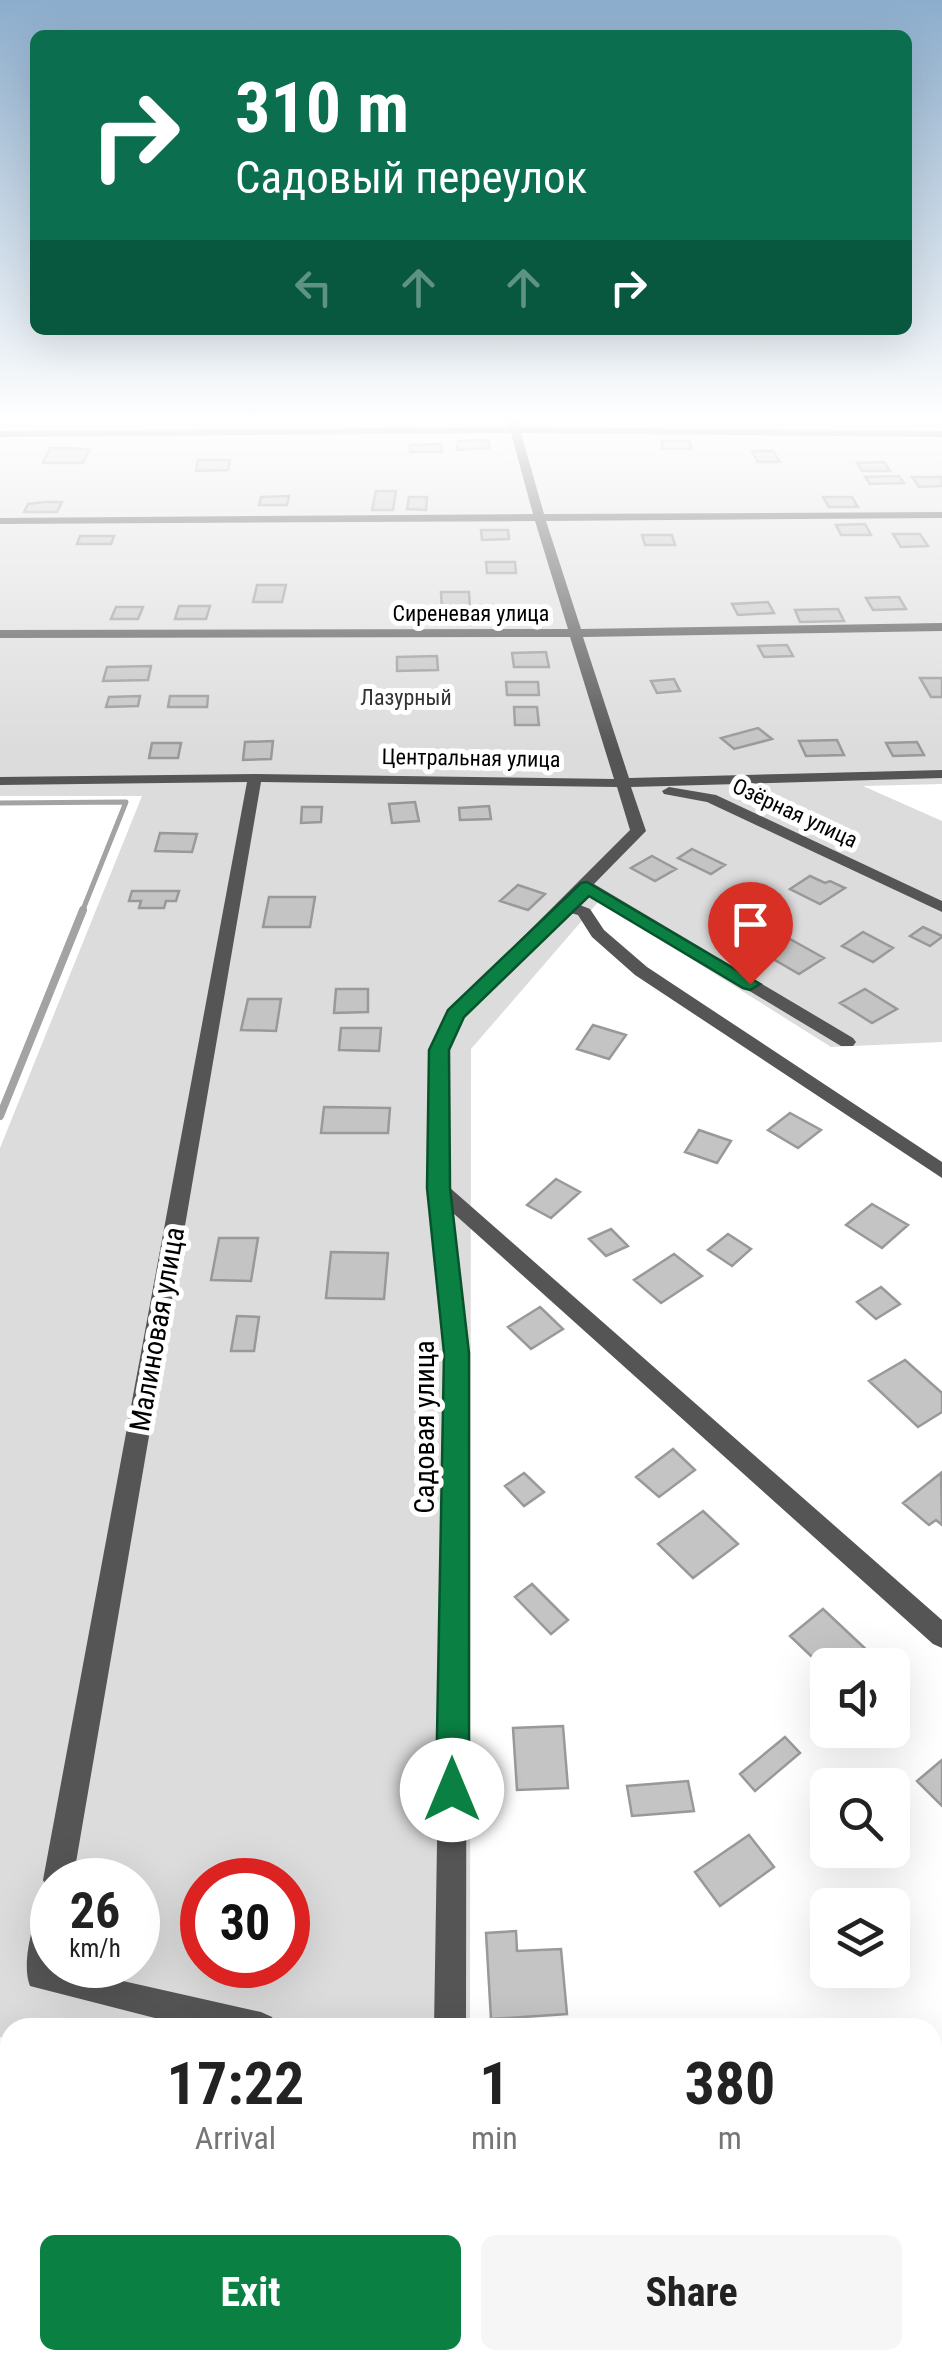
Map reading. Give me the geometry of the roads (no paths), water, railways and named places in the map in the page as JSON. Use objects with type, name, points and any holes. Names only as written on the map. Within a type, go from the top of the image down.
[{"type":"street","points":[[542,528],[622,782]]},
{"type":"street","name":"Сиреневая улица","points":[[0,634],[578,633],[942,627]]},
{"type":"street","name":"Центральная улица","points":[[0,781],[255,778],[622,782],[942,774]]},
{"type":"street","name":"Малиновая улица","points":[[62,1858],[255,778]]},
{"type":"street","name":"Садовая улица","points":[[450,2018],[456,1353],[439,1188],[439,1050],[455,1015],[638,832],[622,782]]},
{"type":"street","name":"Озёрная улица","points":[[622,782],[711,798],[942,906]]},
{"type":"street","points":[[587,887],[848,1042]]},
{"type":"street","points":[[566,906],[584,912],[598,933],[641,971],[942,1172]]},
{"type":"street","points":[[439,1188],[942,1636]]},
{"type":"street","points":[[95,1988],[219,2018]]},
{"type":"waterway","points":[[0,803],[126,802],[82,912]]},
{"type":"waterway","points":[[0,1116],[83,910]]},
{"type":"park label","name":"Лазурный","points":[[406,697]]}]
